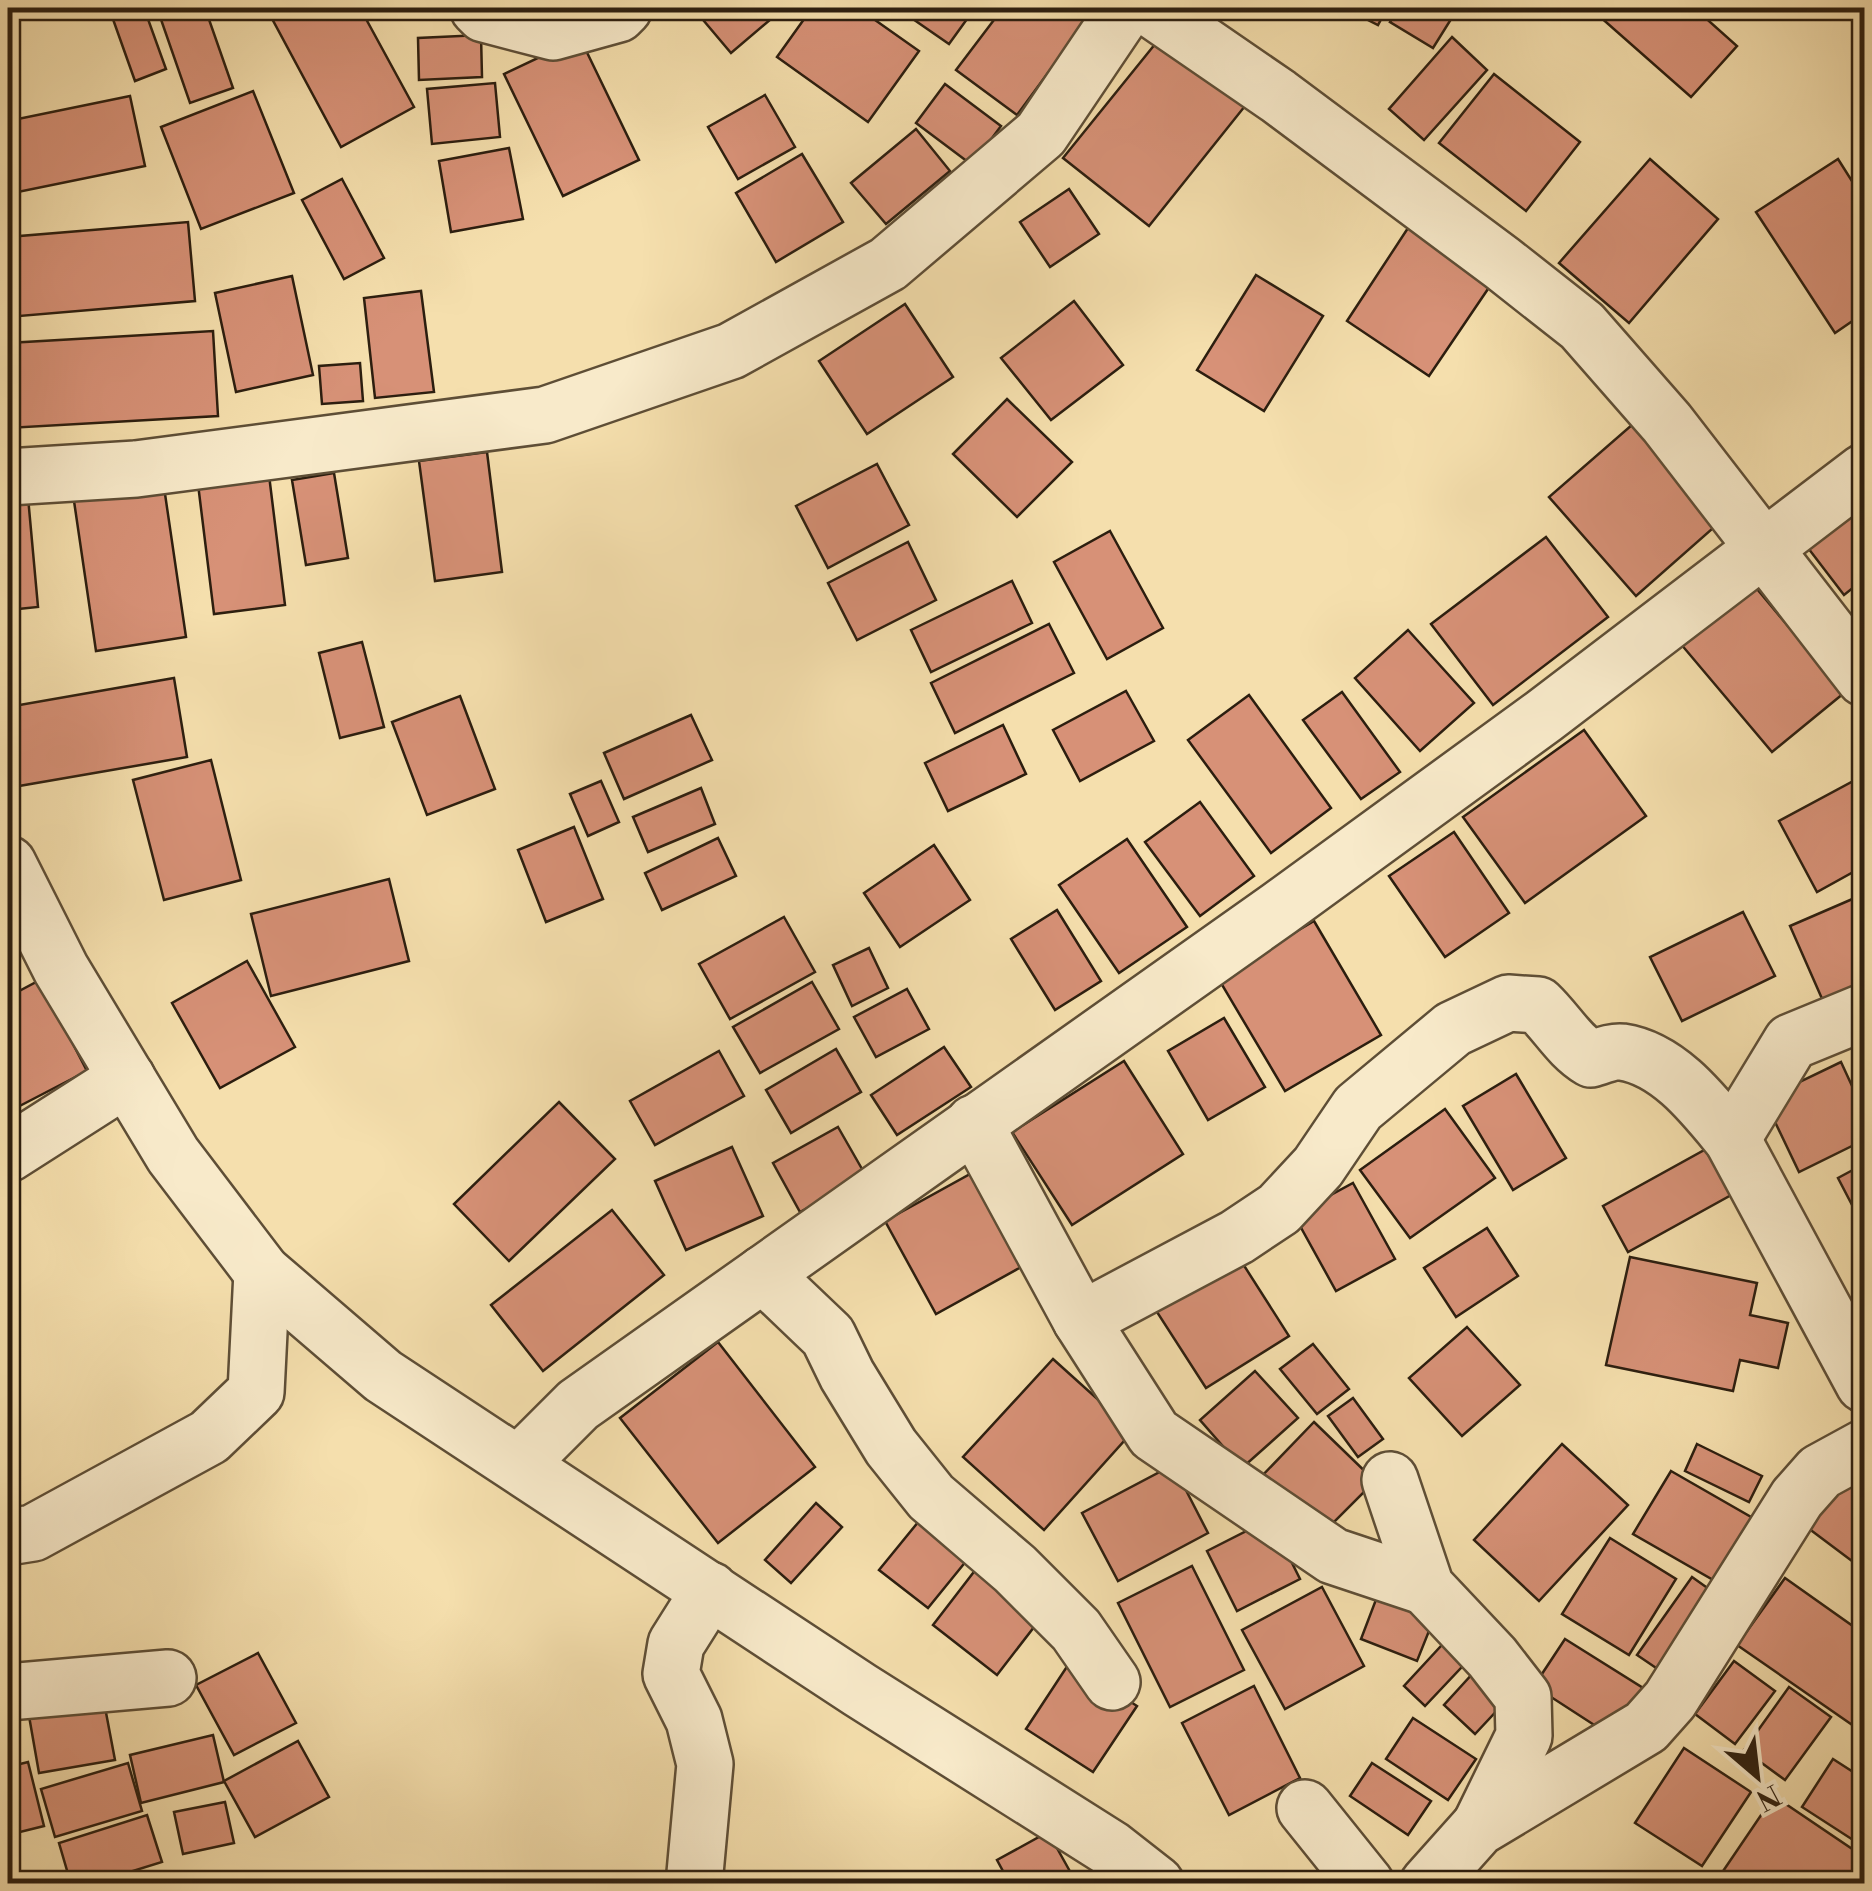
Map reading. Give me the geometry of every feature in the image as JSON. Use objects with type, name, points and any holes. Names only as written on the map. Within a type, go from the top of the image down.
[{"type":"street","points":[[478,8],[484,14],[553,32],[618,14],[624,8]]},
{"type":"street","points":[[8,477],[136,469],[545,416],[731,351],[888,264],[1041,134],[1126,8]]},
{"type":"street","points":[[1150,8],[1326,132],[1582,326],[1668,423],[1864,678]]},
{"type":"street","points":[[519,1464],[578,1405],[1528,728],[1864,472]]},
{"type":"street","points":[[8,864],[61,969],[173,1156],[262,1272],[383,1376],[1110,1848],[1156,1884]]},
{"type":"street","points":[[1081,1320],[1237,1237],[1279,1209],[1318,1167],[1358,1108],[1453,1029],[1508,1004],[1538,1005],[1559,1025],[1574,1049],[1591,1059],[1619,1051],[1641,1058],[1674,1076],[1705,1107],[1732,1140],[1864,1384]]},
{"type":"street","points":[[1732,1140],[1791,1042],[1864,1012]]},
{"type":"street","points":[[8,1154],[127,1078]]},
{"type":"street","points":[[974,1123],[1081,1320],[1154,1434],[1333,1556],[1426,1587]]},
{"type":"street","points":[[8,1538],[33,1533],[209,1437],[256,1392],[262,1272]]},
{"type":"street","points":[[763,1274],[828,1336],[847,1375],[892,1446],[932,1497],[1015,1569],[1076,1630],[1112,1682]]},
{"type":"street","points":[[1478,1828],[1646,1727],[1670,1700],[1797,1498],[1820,1472],[1864,1448]]},
{"type":"street","points":[[1390,1480],[1426,1587],[1523,1696],[1524,1736],[1478,1828],[1428,1884]]},
{"type":"street","points":[[694,1884],[705,1764],[694,1720],[671,1674],[676,1644],[710,1590]]},
{"type":"street","points":[[8,1692],[168,1678]]},
{"type":"street","points":[[1305,1808],[1366,1884]]},
{"type":"building","points":[[109,8],[144,8],[166,69],[135,81]]},
{"type":"building","points":[[157,8],[205,8],[233,88],[190,103]]},
{"type":"building","points":[[280,8],[360,8],[414,107],[341,147],[269,13]]},
{"type":"building","points":[[693,8],[784,8],[731,53]]},
{"type":"building","points":[[812,8],[858,8],[919,51],[868,122],[777,57]]},
{"type":"building","points":[[897,8],[975,8],[949,44]]},
{"type":"building","points":[[1003,8],[1070,8],[1087,20],[1017,115],[956,70]]},
{"type":"building","points":[[1240,8],[1269,8],[1263,19]]},
{"type":"building","points":[[1344,8],[1387,8],[1378,25]]},
{"type":"building","points":[[1399,8],[1458,8],[1433,48],[1390,22]]},
{"type":"building","points":[[1590,8],[1707,8],[1701,14],[1737,46],[1691,97]]},
{"type":"building","points":[[481,35],[482,77],[419,80],[418,38]]},
{"type":"building","points":[[1452,37],[1487,70],[1424,140],[1389,109]]},
{"type":"building","points":[[580,38],[639,160],[563,196],[504,74]]},
{"type":"building","points":[[1160,38],[1245,106],[1149,226],[1063,158]]},
{"type":"building","points":[[1494,74],[1580,142],[1526,211],[1439,143]]},
{"type":"building","points":[[495,83],[500,137],[432,144],[427,89]]},
{"type":"building","points":[[945,84],[1001,126],[972,165],[916,123]]},
{"type":"building","points":[[253,91],[294,193],[201,229],[161,127]]},
{"type":"building","points":[[765,95],[795,147],[738,179],[708,127]]},
{"type":"building","points":[[130,96],[145,166],[8,194],[8,121]]},
{"type":"building","points":[[916,129],[950,171],[886,224],[851,183]]},
{"type":"building","points":[[509,148],[523,219],[451,232],[439,161]]},
{"type":"building","points":[[802,154],[843,222],[776,262],[736,193]]},
{"type":"building","points":[[1650,159],[1718,219],[1629,323],[1559,263]]},
{"type":"building","points":[[1838,159],[1864,200],[1864,313],[1835,333],[1756,212]]},
{"type":"building","points":[[342,179],[384,258],[344,279],[302,200]]},
{"type":"building","points":[[1069,189],[1099,234],[1050,267],[1020,222]]},
{"type":"building","points":[[188,222],[195,301],[8,317],[8,237]]},
{"type":"building","points":[[1408,228],[1492,283],[1429,376],[1347,321]]},
{"type":"building","points":[[1256,275],[1323,316],[1264,411],[1197,370]]},
{"type":"building","points":[[292,276],[313,375],[236,392],[215,293]]},
{"type":"building","points":[[421,291],[434,392],[375,398],[364,298]]},
{"type":"building","points":[[1074,301],[1123,365],[1051,420],[1001,358]]},
{"type":"building","points":[[905,304],[953,377],[867,434],[819,361]]},
{"type":"building","points":[[213,331],[218,416],[8,428],[8,343]]},
{"type":"building","points":[[360,363],[363,401],[322,404],[319,366]]},
{"type":"building","points":[[1007,399],[1072,462],[1017,517],[953,454]]},
{"type":"building","points":[[1633,424],[1720,522],[1636,596],[1549,497]]},
{"type":"building","points":[[487,452],[502,572],[435,581],[419,461]]},
{"type":"building","points":[[877,464],[909,525],[828,568],[796,506]]},
{"type":"building","points":[[334,473],[348,558],[306,565],[292,480]]},
{"type":"building","points":[[269,475],[285,605],[214,614],[198,484]]},
{"type":"building","points":[[164,487],[186,637],[96,651],[74,501]]},
{"type":"building","points":[[28,497],[38,607],[8,610],[8,499]]},
{"type":"building","points":[[1864,498],[1864,579],[1844,595],[1805,544]]},
{"type":"building","points":[[1110,531],[1163,628],[1107,659],[1054,562]]},
{"type":"building","points":[[1546,537],[1608,617],[1493,705],[1431,624]]},
{"type":"building","points":[[908,542],[936,600],[857,640],[828,583]]},
{"type":"building","points":[[1012,581],[1032,623],[931,672],[911,630]]},
{"type":"building","points":[[1752,583],[1844,693],[1772,752],[1680,643]]},
{"type":"building","points":[[1049,624],[1074,673],[955,733],[931,683]]},
{"type":"building","points":[[1408,630],[1474,703],[1420,751],[1355,678]]},
{"type":"building","points":[[362,642],[384,727],[340,738],[319,653]]},
{"type":"building","points":[[174,678],[187,757],[19,786],[8,707]]},
{"type":"building","points":[[1126,691],[1154,741],[1080,781],[1053,730]]},
{"type":"building","points":[[1342,692],[1400,772],[1361,799],[1303,720]]},
{"type":"building","points":[[1249,695],[1331,808],[1271,853],[1188,740]]},
{"type":"building","points":[[460,696],[495,789],[427,815],[392,722]]},
{"type":"building","points":[[691,715],[712,760],[624,799],[604,753]]},
{"type":"building","points":[[1003,725],[1026,774],[948,811],[925,763]]},
{"type":"building","points":[[1584,730],[1646,816],[1525,903],[1463,817]]},
{"type":"building","points":[[211,760],[241,880],[164,900],[133,780]]},
{"type":"building","points":[[1859,778],[1864,788],[1864,866],[1817,892],[1779,821]]},
{"type":"building","points":[[601,781],[619,822],[588,836],[570,794]]},
{"type":"building","points":[[701,788],[715,824],[648,852],[633,817]]},
{"type":"building","points":[[1200,802],[1254,876],[1200,916],[1145,842]]},
{"type":"building","points":[[574,827],[603,899],[546,922],[518,850]]},
{"type":"building","points":[[1454,832],[1509,913],[1445,957],[1389,876]]},
{"type":"building","points":[[718,838],[736,876],[662,910],[645,873]]},
{"type":"building","points":[[1127,839],[1187,927],[1119,973],[1059,885]]},
{"type":"building","points":[[934,845],[970,900],[900,947],[864,893]]},
{"type":"building","points":[[389,879],[409,961],[271,996],[251,914]]},
{"type":"building","points":[[1864,894],[1864,993],[1827,1010],[1790,926]]},
{"type":"building","points":[[1057,910],[1101,981],[1055,1010],[1011,939]]},
{"type":"building","points":[[1743,912],[1775,976],[1682,1021],[1650,957]]},
{"type":"building","points":[[784,917],[815,972],[730,1019],[699,964]]},
{"type":"building","points":[[1314,921],[1381,1035],[1285,1091],[1218,978]]},
{"type":"building","points":[[869,948],[888,988],[852,1006],[833,965]]},
{"type":"building","points":[[247,961],[295,1047],[220,1088],[172,1003]]},
{"type":"building","points":[[40,980],[87,1071],[8,1112],[8,997]]},
{"type":"building","points":[[812,982],[839,1029],[760,1073],[733,1027]]},
{"type":"building","points":[[907,989],[929,1029],[876,1057],[854,1017]]},
{"type":"building","points":[[1224,1018],[1265,1087],[1208,1120],[1168,1051]]},
{"type":"building","points":[[944,1047],[971,1087],[897,1135],[871,1095]]},
{"type":"building","points":[[836,1049],[861,1092],[791,1133],[766,1090]]},
{"type":"building","points":[[719,1051],[744,1096],[655,1145],[630,1101]]},
{"type":"building","points":[[1124,1061],[1183,1154],[1072,1225],[1012,1132]]},
{"type":"building","points":[[1841,1062],[1864,1112],[1864,1140],[1799,1172],[1764,1099]]},
{"type":"building","points":[[1516,1074],[1566,1158],[1513,1190],[1463,1106]]},
{"type":"building","points":[[559,1102],[615,1159],[509,1261],[454,1204]]},
{"type":"building","points":[[1445,1109],[1495,1178],[1410,1238],[1360,1170]]},
{"type":"building","points":[[838,1127],[866,1176],[800,1212],[773,1163]]},
{"type":"building","points":[[732,1147],[763,1216],[686,1250],[655,1181]]},
{"type":"building","points":[[1708,1148],[1733,1194],[1628,1252],[1603,1206]]},
{"type":"building","points":[[1864,1164],[1864,1228],[1838,1178]]},
{"type":"building","points":[[981,1168],[1032,1261],[936,1314],[885,1221]]},
{"type":"building","points":[[1353,1183],[1395,1259],[1336,1291],[1294,1215]]},
{"type":"building","points":[[612,1210],[664,1275],[543,1371],[491,1305]]},
{"type":"building","points":[[1487,1228],[1518,1276],[1456,1317],[1424,1268]]},
{"type":"building","points":[[1229,1242],[1289,1336],[1206,1388],[1146,1295]]},
{"type":"building","points":[[1630,1257],[1757,1283],[1750,1315],[1788,1323],[1778,1368],[1740,1360],[1733,1391],[1606,1365]]},
{"type":"building","points":[[1467,1327],[1520,1385],[1462,1436],[1409,1378]]},
{"type":"building","points":[[718,1342],[815,1467],[718,1543],[620,1418]]},
{"type":"building","points":[[1313,1344],[1349,1389],[1317,1414],[1280,1369]]},
{"type":"building","points":[[1053,1359],[1133,1431],[1044,1530],[963,1457]]},
{"type":"building","points":[[1255,1371],[1298,1418],[1242,1468],[1200,1420]]},
{"type":"building","points":[[1353,1398],[1383,1439],[1358,1457],[1328,1416]]},
{"type":"building","points":[[1314,1422],[1375,1481],[1320,1536],[1260,1478]]},
{"type":"building","points":[[1562,1444],[1628,1505],[1539,1601],[1474,1540]]},
{"type":"building","points":[[1697,1444],[1762,1476],[1749,1502],[1685,1471]]},
{"type":"building","points":[[1173,1465],[1208,1533],[1118,1581],[1082,1513]]},
{"type":"building","points":[[1671,1471],[1758,1521],[1722,1585],[1633,1534]]},
{"type":"building","points":[[1849,1473],[1864,1484],[1864,1570],[1808,1528]]},
{"type":"building","points":[[816,1503],[842,1527],[791,1583],[765,1560]]},
{"type":"building","points":[[928,1510],[976,1549],[928,1608],[879,1570]]},
{"type":"building","points":[[1270,1519],[1300,1579],[1237,1611],[1207,1551]]},
{"type":"building","points":[[1610,1538],[1676,1579],[1629,1655],[1562,1614]]},
{"type":"building","points":[[983,1560],[1048,1609],[997,1675],[933,1625]]},
{"type":"building","points":[[1192,1566],[1244,1670],[1170,1707],[1118,1603]]},
{"type":"building","points":[[1692,1577],[1723,1599],[1668,1676],[1637,1655]]},
{"type":"building","points":[[1785,1578],[1864,1634],[1861,1731],[1737,1645]]},
{"type":"building","points":[[1322,1587],[1364,1666],[1285,1709],[1242,1630]]},
{"type":"building","points":[[1380,1589],[1437,1611],[1417,1661],[1361,1639]]},
{"type":"building","points":[[1453,1633],[1475,1653],[1425,1706],[1404,1686]]},
{"type":"building","points":[[1565,1639],[1651,1693],[1619,1741],[1534,1686]]},
{"type":"building","points":[[258,1653],[296,1723],[234,1755],[196,1685]]},
{"type":"building","points":[[1485,1660],[1517,1689],[1475,1734],[1444,1705]]},
{"type":"building","points":[[1734,1661],[1775,1691],[1735,1744],[1695,1714]]},
{"type":"building","points":[[1070,1662],[1137,1706],[1093,1772],[1026,1729]]},
{"type":"building","points":[[1254,1686],[1300,1778],[1229,1815],[1182,1723]]},
{"type":"building","points":[[1789,1687],[1831,1717],[1785,1780],[1744,1750]]},
{"type":"building","points":[[104,1702],[115,1760],[39,1773],[29,1716]]},
{"type":"building","points":[[1413,1718],[1476,1759],[1448,1800],[1386,1759]]},
{"type":"building","points":[[213,1735],[224,1782],[141,1803],[130,1755]]},
{"type":"building","points":[[298,1741],[329,1797],[255,1837],[224,1781]]},
{"type":"building","points":[[1684,1748],[1751,1792],[1702,1866],[1635,1823]]},
{"type":"building","points":[[1833,1759],[1864,1779],[1864,1847],[1802,1807]]},
{"type":"building","points":[[28,1762],[44,1826],[8,1835],[8,1767]]},
{"type":"building","points":[[128,1763],[142,1811],[55,1837],[41,1789]]},
{"type":"building","points":[[1372,1763],[1431,1801],[1408,1835],[1350,1796]]},
{"type":"building","points":[[1774,1796],[1864,1857],[1864,1884],[1722,1884],[1717,1880]]},
{"type":"building","points":[[225,1802],[234,1843],[183,1854],[174,1812]]},
{"type":"building","points":[[147,1815],[162,1862],[91,1884],[71,1884],[59,1843]]},
{"type":"building","points":[[1048,1832],[1077,1884],[1010,1884],[997,1860]]},
{"type":"building","points":[[590,1872],[612,1884],[584,1884]]}]
